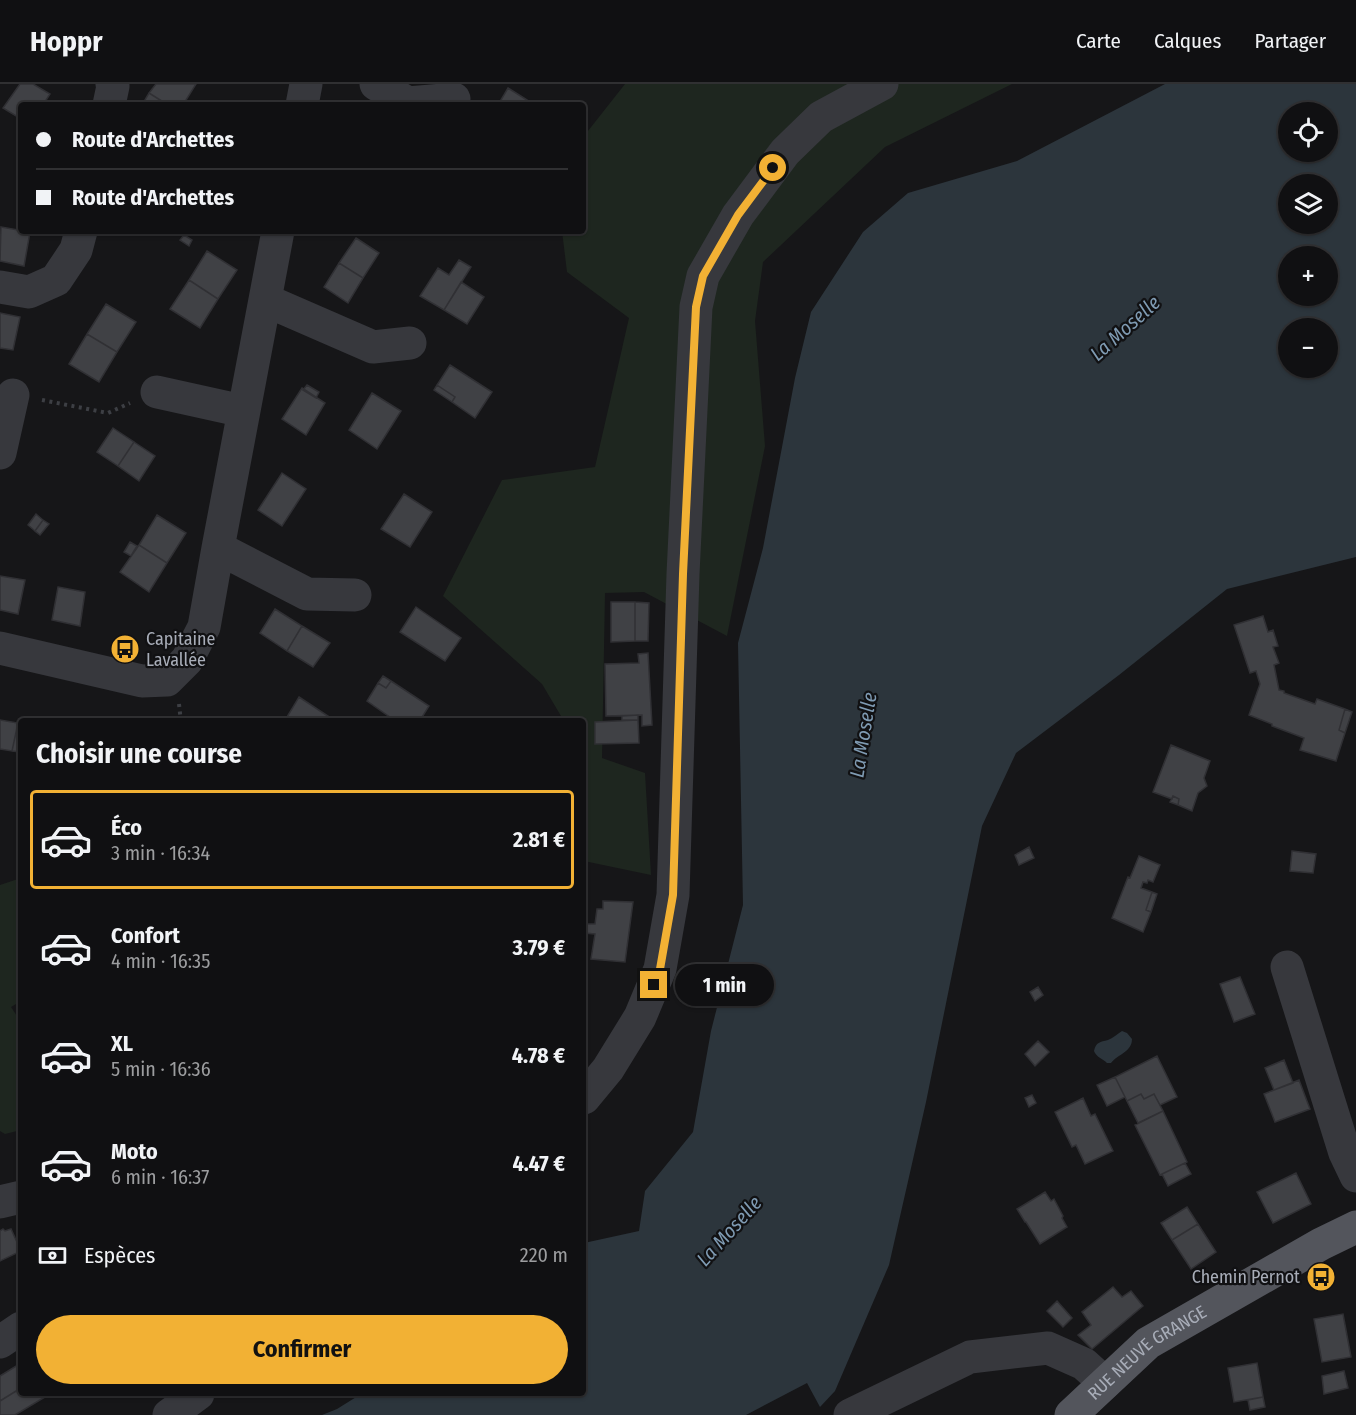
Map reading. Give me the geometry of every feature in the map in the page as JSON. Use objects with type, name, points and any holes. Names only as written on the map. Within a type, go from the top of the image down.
[{"type":"main road","name":"RUE NEUVE GRANGE","points":[[1071,1415],[1148,1343],[1311,1250],[1356,1227]]},
{"type":"street","points":[[110,102],[112,84]]},
{"type":"street","points":[[303,102],[306,84]]},
{"type":"street","points":[[375,84],[406,102]]},
{"type":"street","points":[[586,1096],[608,1070],[640,1017],[660,969],[673,895],[683,574],[696,307],[703,276],[738,215],[785,152],[821,117],[882,84]]},
{"type":"street","points":[[420,102],[454,99]]},
{"type":"street","points":[[0,287],[29,292],[56,280],[76,250],[80,234]]},
{"type":"street","points":[[0,648],[142,681],[167,680],[187,660],[204,627],[277,234]]},
{"type":"street","points":[[265,300],[373,347],[410,343]]},
{"type":"street","points":[[157,392],[243,411]]},
{"type":"street","points":[[0,453],[13,394]]},
{"type":"street","points":[[218,548],[307,594],[355,595]]},
{"type":"street","points":[[1287,967],[1345,1153],[1356,1176]]},
{"type":"street","points":[[0,1202],[18,1198]]},
{"type":"street","points":[[0,1342],[18,1331]]},
{"type":"street","points":[[850,1415],[970,1357],[1048,1348],[1084,1364],[1105,1383]]},
{"type":"street","points":[[169,1415],[195,1396]]},
{"type":"path","points":[[13,394],[108,413],[157,392]]},
{"type":"shaded area","points":[[625,84],[1012,84],[885,147],[763,262],[755,321],[765,446],[727,636],[644,592],[605,593],[602,758],[645,773],[651,875],[586,861],[586,718],[561,718],[542,684],[443,596],[502,480],[595,467],[629,318],[567,272],[562,234],[586,234],[586,133]]},
{"type":"shaded area","points":[[18,879],[18,1003],[11,1007],[18,1018],[18,1131],[5,1134],[0,1131],[0,885]]},
{"type":"water","name":"La Moselle","points":[[1165,84],[1356,84],[1356,557],[1227,589],[1016,753],[982,826],[926,1102],[889,1265],[835,1391],[820,1407],[807,1383],[746,1415],[322,1415],[358,1396],[586,1396],[586,1243],[639,1231],[645,1191],[693,1132],[711,1031],[743,905],[738,643],[763,548],[795,378],[811,312],[863,232],[908,193],[1017,161]]},
{"type":"water","points":[[1122,1031],[1132,1039],[1130,1047],[1111,1063],[1107,1063],[1095,1053],[1096,1046]]},
{"type":"building","points":[[20,84],[33,84],[50,94],[45,102],[18,102],[18,117],[3,108]]},
{"type":"building","points":[[156,84],[196,84],[185,102],[163,102],[149,93]]},
{"type":"building","points":[[508,88],[530,102],[500,102]]},
{"type":"building","points":[[149,93],[163,102],[144,102]]},
{"type":"building","points":[[1,227],[18,230],[18,234],[30,234],[24,266],[0,261]]},
{"type":"building","points":[[184,235],[192,240],[189,246],[180,240]]},
{"type":"building","points":[[356,238],[379,253],[363,278],[339,263]]},
{"type":"building","points":[[207,251],[237,270],[218,299],[189,280]]},
{"type":"building","points":[[459,260],[471,267],[444,310],[420,296],[438,268],[449,275]]},
{"type":"building","points":[[339,263],[363,278],[348,303],[324,287]]},
{"type":"building","points":[[189,280],[218,299],[200,328],[170,309]]},
{"type":"building","points":[[461,282],[484,297],[467,324],[444,310]]},
{"type":"building","points":[[106,304],[136,322],[117,352],[87,334]]},
{"type":"building","points":[[0,313],[20,317],[13,350],[0,348]]},
{"type":"building","points":[[87,334],[117,352],[99,382],[69,364]]},
{"type":"building","points":[[450,365],[492,392],[475,418],[452,402],[455,397],[437,385]]},
{"type":"building","points":[[307,385],[319,392],[316,398],[303,390]]},
{"type":"building","points":[[437,385],[455,397],[452,402],[434,390]]},
{"type":"building","points":[[302,388],[325,403],[306,435],[282,419]]},
{"type":"building","points":[[372,393],[401,411],[377,449],[349,430]]},
{"type":"building","points":[[113,428],[134,442],[118,466],[97,452]]},
{"type":"building","points":[[134,442],[155,456],[139,481],[118,466]]},
{"type":"building","points":[[282,473],[306,489],[282,526],[258,510]]},
{"type":"building","points":[[404,494],[432,512],[410,547],[381,529]]},
{"type":"building","points":[[36,514],[43,520],[35,531],[28,525]]},
{"type":"building","points":[[157,515],[186,533],[167,563],[139,545]]},
{"type":"building","points":[[43,520],[49,524],[40,535],[35,531]]},
{"type":"building","points":[[130,542],[137,546],[131,556],[124,552]]},
{"type":"building","points":[[139,545],[167,563],[149,592],[120,572]]},
{"type":"building","points":[[0,576],[25,580],[18,614],[0,610]]},
{"type":"building","points":[[58,587],[85,592],[80,626],[52,620]]},
{"type":"building","points":[[611,602],[635,602],[635,641],[611,642]]},
{"type":"building","points":[[635,602],[649,603],[648,641],[635,641]]},
{"type":"building","points":[[416,607],[461,638],[445,661],[400,632]]},
{"type":"building","points":[[275,609],[302,626],[287,651],[260,633]]},
{"type":"building","points":[[1263,616],[1268,632],[1273,630],[1278,646],[1273,647],[1279,663],[1274,665],[1279,690],[1315,704],[1317,699],[1345,709],[1339,730],[1345,733],[1336,761],[1300,750],[1304,738],[1249,715],[1260,684],[1256,671],[1250,673],[1234,625]]},
{"type":"building","points":[[302,626],[330,643],[313,667],[287,651]]},
{"type":"building","points":[[648,653],[652,725],[642,726],[642,715],[606,716],[605,664],[639,663],[638,654]]},
{"type":"building","points":[[383,676],[391,681],[386,688],[378,683]]},
{"type":"building","points":[[391,681],[429,706],[422,718],[391,718],[367,701],[378,683],[386,688]]},
{"type":"building","points":[[299,697],[331,718],[286,718]]},
{"type":"building","points":[[1345,709],[1352,712],[1345,733],[1339,730]]},
{"type":"building","points":[[638,715],[638,720],[622,720],[622,716]]},
{"type":"building","points":[[0,720],[18,723],[12,751],[0,749]]},
{"type":"building","points":[[638,720],[639,743],[595,744],[595,722]]},
{"type":"building","points":[[18,723],[18,752],[12,751]]},
{"type":"building","points":[[1171,745],[1210,761],[1204,778],[1207,786],[1198,793],[1192,811],[1178,805],[1179,799],[1173,796],[1172,799],[1153,792]]},
{"type":"building","points":[[1173,796],[1179,799],[1178,805],[1170,802]]},
{"type":"building","points":[[1029,847],[1034,858],[1019,865],[1015,855]]},
{"type":"building","points":[[1292,851],[1316,854],[1313,873],[1290,871]]},
{"type":"building","points":[[1139,856],[1160,865],[1153,882],[1148,880],[1147,883],[1143,882],[1141,888],[1152,892],[1146,910],[1151,912],[1143,932],[1112,918]]},
{"type":"building","points":[[1152,892],[1157,894],[1151,912],[1146,910]]},
{"type":"building","points":[[603,901],[633,902],[625,962],[591,959],[595,934],[586,933],[586,924],[595,924],[597,909],[603,909]]},
{"type":"building","points":[[1240,977],[1255,1014],[1234,1022],[1220,984]]},
{"type":"building","points":[[1038,987],[1043,995],[1035,1001],[1030,992]]},
{"type":"building","points":[[1038,1041],[1049,1052],[1035,1066],[1025,1054]]},
{"type":"building","points":[[1157,1056],[1177,1097],[1160,1105],[1154,1094],[1144,1099],[1141,1094],[1127,1101],[1115,1077]]},
{"type":"building","points":[[1284,1060],[1293,1083],[1274,1090],[1265,1068]]},
{"type":"building","points":[[1115,1077],[1125,1097],[1107,1106],[1097,1085]]},
{"type":"building","points":[[1299,1080],[1310,1109],[1275,1122],[1264,1094]]},
{"type":"building","points":[[1141,1094],[1144,1099],[1154,1094],[1163,1111],[1138,1123],[1127,1101]]},
{"type":"building","points":[[1032,1095],[1036,1103],[1029,1107],[1025,1098]]},
{"type":"building","points":[[1083,1098],[1091,1116],[1095,1114],[1113,1151],[1085,1164],[1076,1145],[1072,1147],[1055,1112]]},
{"type":"building","points":[[1163,1111],[1187,1162],[1160,1175],[1135,1125]]},
{"type":"building","points":[[1185,1163],[1191,1174],[1168,1186],[1162,1174]]},
{"type":"building","points":[[1296,1173],[1311,1204],[1273,1223],[1257,1192]]},
{"type":"building","points":[[1045,1192],[1051,1201],[1054,1199],[1067,1227],[1040,1244],[1017,1209]]},
{"type":"building","points":[[1187,1207],[1198,1224],[1172,1240],[1161,1223]]},
{"type":"building","points":[[1198,1224],[1216,1252],[1191,1269],[1172,1240]]},
{"type":"building","points":[[11,1229],[18,1244],[18,1252],[0,1261],[0,1231]]},
{"type":"building","points":[[1113,1287],[1122,1297],[1131,1291],[1143,1306],[1092,1349],[1078,1335],[1091,1325],[1082,1312]]},
{"type":"building","points":[[1057,1301],[1072,1318],[1063,1327],[1047,1311]]},
{"type":"building","points":[[1343,1314],[1351,1357],[1322,1362],[1314,1319]]},
{"type":"building","points":[[1257,1363],[1263,1397],[1234,1402],[1228,1368]]},
{"type":"building","points":[[18,1365],[18,1390],[0,1401],[0,1376]]},
{"type":"building","points":[[1344,1371],[1348,1388],[1324,1394],[1322,1376]]},
{"type":"building","points":[[18,1390],[18,1396],[47,1396],[15,1415],[0,1415],[0,1401]]},
{"type":"building","points":[[1263,1397],[1265,1407],[1250,1410],[1248,1400]]},
{"type":"place","name":"Capitaine Lavallée","points":[[125,649]]},
{"type":"place","name":"Chemin Pernot","points":[[1321,1277]]},
{"type":"route","points":[[654,985],[660,969],[673,895],[683,574],[696,307],[703,276],[738,215],[773,168]]}]
